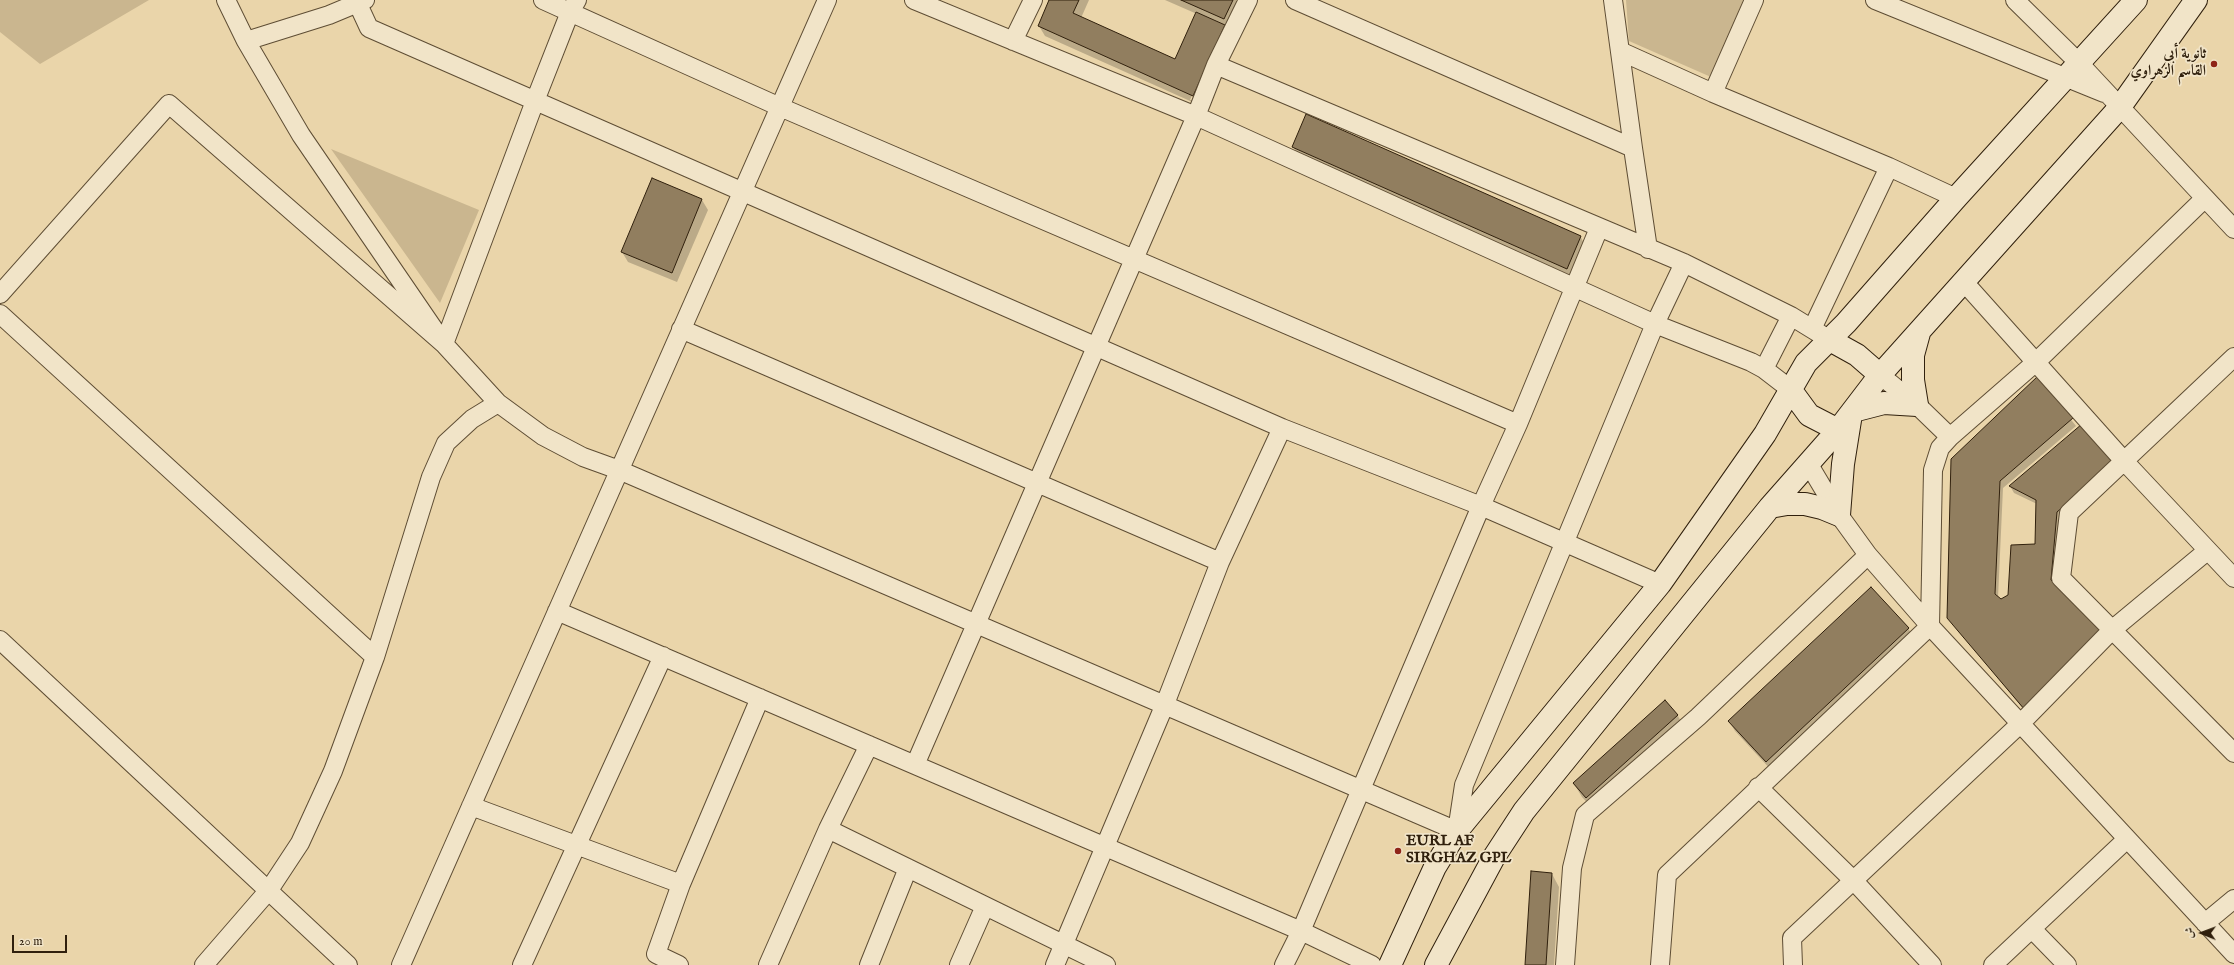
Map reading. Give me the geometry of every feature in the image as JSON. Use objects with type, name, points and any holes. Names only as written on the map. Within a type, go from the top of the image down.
[{"type":"street","points":[[226,0],[246,42],[301,135],[444,344]]},
{"type":"street","points":[[543,0],[574,6],[780,107],[1518,424]]},
{"type":"street","points":[[401,965],[827,0]]},
{"type":"street","points":[[914,0],[1196,116],[1656,324],[1764,369],[1790,389],[1809,415],[1838,430]]},
{"type":"street","points":[[1013,40],[1033,0]]},
{"type":"street","points":[[915,765],[1196,116],[1216,65],[1248,0]]},
{"type":"street","points":[[1295,0],[1633,148]]},
{"type":"street","points":[[1613,0],[1648,249]]},
{"type":"street","points":[[1713,93],[1754,0]]},
{"type":"street","points":[[1875,0],[2073,70]]},
{"type":"street","points":[[2015,0],[2073,70],[2114,101],[2234,229]]},
{"type":"street","points":[[1821,334],[1956,198],[2136,0]]},
{"type":"street","points":[[1442,962],[1494,857],[1524,811],[1770,507],[1838,430],[1880,375],[1964,282],[2196,0]]},
{"type":"street","points":[[246,42],[359,1],[369,28],[1282,428],[1481,506],[1660,584]]},
{"type":"street","points":[[444,344],[535,101],[574,6]]},
{"type":"street","points":[[1620,51],[1713,93],[1889,167],[1956,198]]},
{"type":"street","points":[[1216,65],[1684,263],[1791,316],[1857,355],[1917,405],[1950,437]]},
{"type":"street","points":[[0,294],[169,104],[444,344],[498,403],[543,436],[583,457],[619,470],[1457,831]]},
{"type":"street","points":[[1390,965],[1435,867],[1457,831],[1660,584],[1765,434],[1821,334],[1889,167]]},
{"type":"street","points":[[1660,965],[1667,875],[1758,787],[1930,626],[1933,470],[1940,448],[1950,437],[2036,362],[2205,198]]},
{"type":"street","points":[[1284,965],[1301,931],[1481,506],[1518,424],[1599,228]]},
{"type":"street","points":[[1457,831],[1464,784],[1563,543],[1656,324],[1684,263]]},
{"type":"street","points":[[1964,282],[2125,462],[2234,578]]},
{"type":"street","points":[[0,314],[375,657]]},
{"type":"street","points":[[1764,369],[1791,316]]},
{"type":"street","points":[[681,329],[1220,562]]},
{"type":"street","points":[[1917,405],[1913,380],[1914,355],[1920,331]]},
{"type":"street","points":[[2234,357],[2125,462],[2069,513],[2061,578],[2234,752]]},
{"type":"street","points":[[204,965],[269,890],[300,843],[333,771],[375,657],[431,477],[446,443],[472,419],[498,403]]},
{"type":"street","points":[[1852,412],[1884,403],[1917,405]]},
{"type":"street","points":[[1839,515],[1843,464],[1852,412]]},
{"type":"street","points":[[1055,965],[1165,704],[1220,562],[1282,428]]},
{"type":"street","points":[[1808,463],[1839,515],[1868,555],[1930,626],[2234,954]]},
{"type":"street","points":[[1770,507],[1787,504],[1805,504],[1822,508],[1839,515]]},
{"type":"street","points":[[1793,965],[1792,938],[1854,882],[2020,724],[2113,629],[2207,551]]},
{"type":"street","points":[[1565,965],[1572,868],[1585,815],[1698,717],[1868,555]]},
{"type":"street","points":[[557,611],[1301,931],[1372,965]]},
{"type":"street","points":[[0,640],[348,965]]},
{"type":"street","points":[[522,965],[663,656]]},
{"type":"street","points":[[679,965],[654,959],[681,884],[760,698]]},
{"type":"street","points":[[768,965],[828,829],[869,745]]},
{"type":"street","points":[[1758,787],[1854,882],[1932,965]]},
{"type":"street","points":[[471,806],[681,884]]},
{"type":"street","points":[[828,829],[1106,965]]},
{"type":"street","points":[[1993,965],[2127,839]]},
{"type":"street","points":[[869,965],[908,868]]},
{"type":"street","points":[[2205,923],[2234,899]]},
{"type":"street","points":[[959,965],[985,906]]},
{"type":"street","points":[[2032,929],[2067,965]]},
{"type":"shaded area","points":[[0,0],[149,0],[40,64],[0,32]]},
{"type":"shaded area","points":[[1626,0],[1743,0],[1711,77],[1629,41]]},
{"type":"shaded area","points":[[331,149],[479,210],[440,303]]},
{"type":"building","points":[[1049,0],[1079,0],[1073,13],[1175,59],[1196,12],[1225,25],[1193,96],[1038,26]]},
{"type":"building","points":[[1181,0],[1233,0],[1224,19]]},
{"type":"building","points":[[1306,114],[1581,236],[1567,269],[1292,147]]},
{"type":"building","points":[[652,178],[702,199],[672,273],[621,252]]},
{"type":"building","points":[[2038,376],[2073,418],[2000,481],[1995,594],[2001,599],[2008,595],[2011,545],[2035,544],[2036,500],[2009,486],[2082,424],[2117,461],[2057,512],[2051,580],[2102,632],[2025,710],[1947,618],[1951,459]]},
{"type":"building","points":[[1871,587],[1909,628],[1766,762],[1728,721]]},
{"type":"building","points":[[1665,700],[1678,715],[1586,798],[1573,783]]},
{"type":"building","points":[[1531,871],[1552,873],[1546,965],[1525,965]]},
{"type":"place","name":"ثانوية أبي القاسم الزهراوي","points":[[2214,64]]},
{"type":"place","name":"EURL AF SIRGHAZ GPL","points":[[1398,851]]}]
